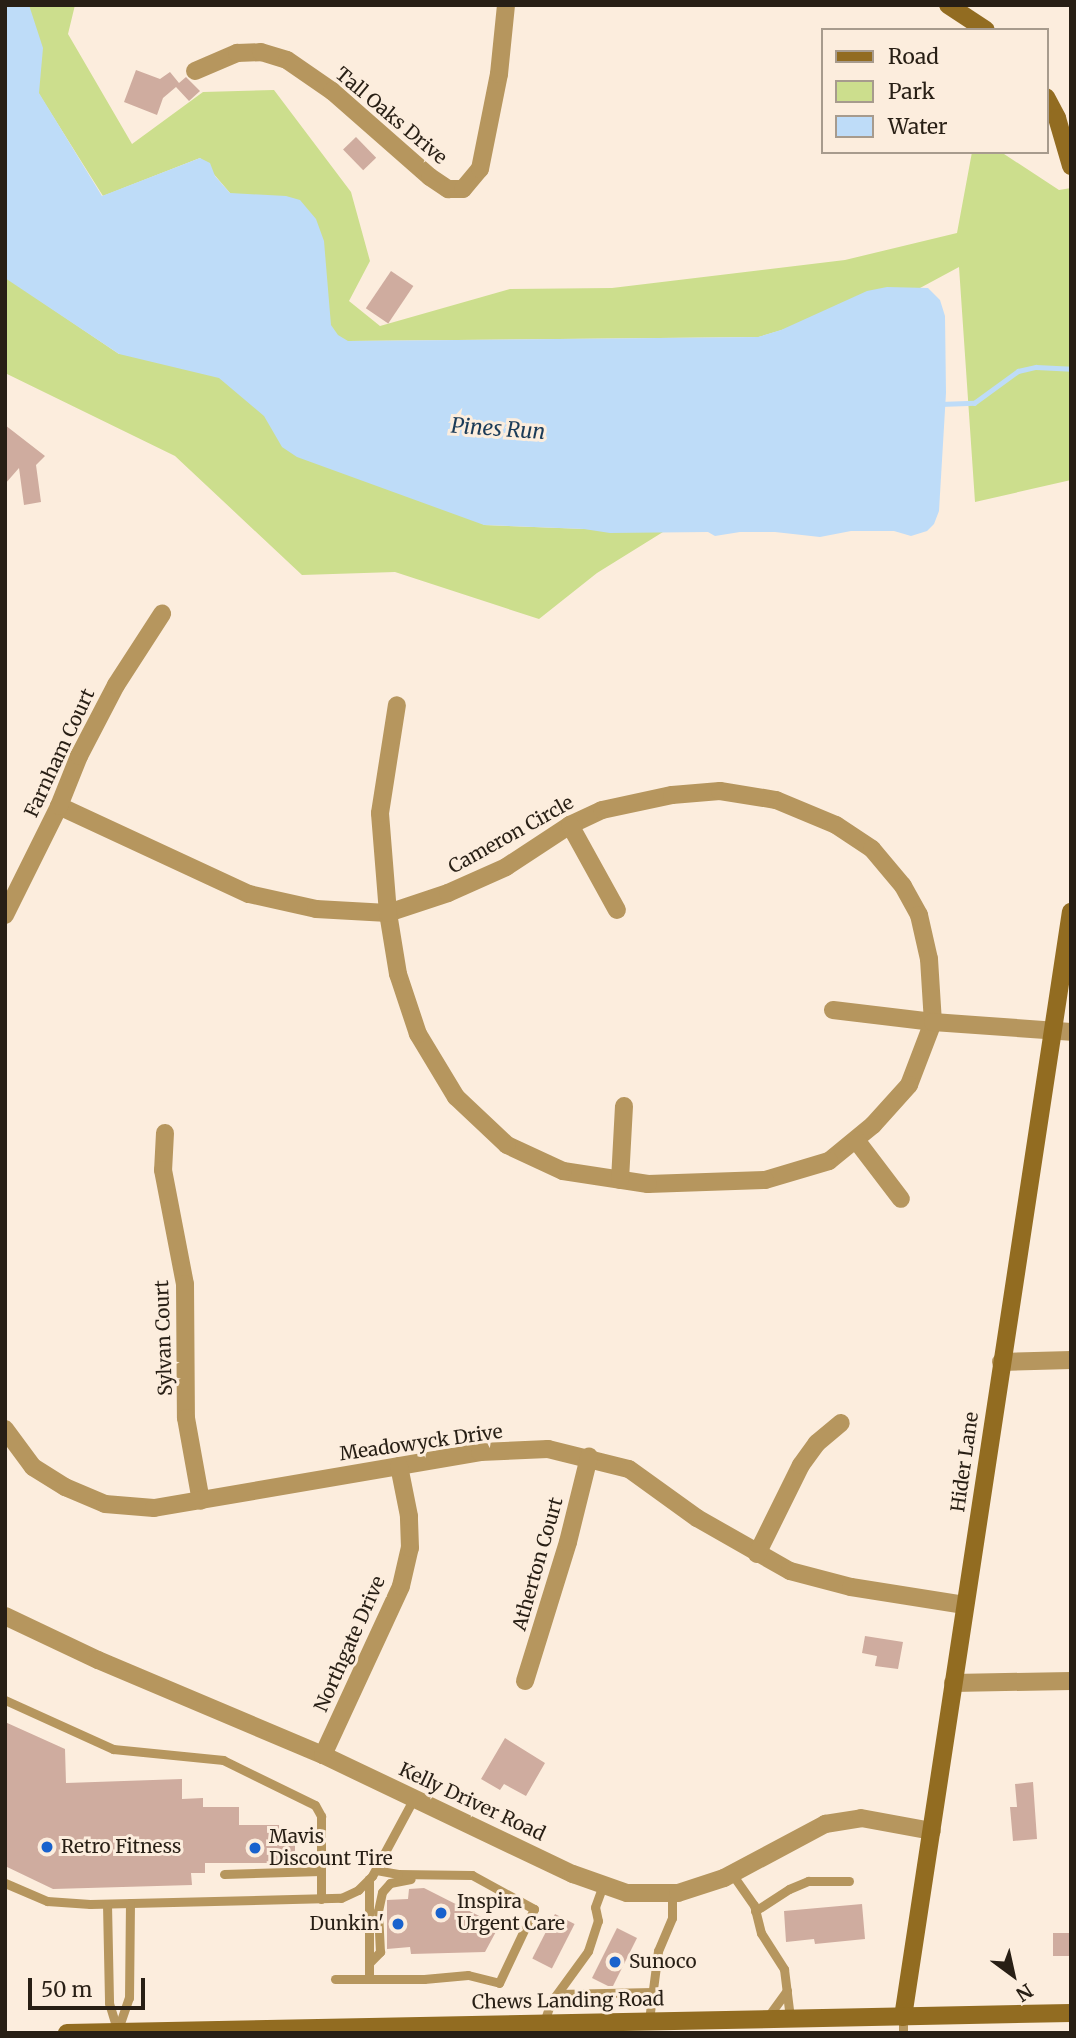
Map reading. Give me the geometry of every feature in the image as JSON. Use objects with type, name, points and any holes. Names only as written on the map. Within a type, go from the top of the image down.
[{"type":"street","name":"Tall Oaks Drive","points":[[195,71],[237,53],[261,52],[287,60],[331,90],[430,177],[448,188],[463,189],[480,169],[499,74],[506,5]]},
{"type":"street","points":[[953,8],[983,28]]},
{"type":"street","points":[[1048,101],[1057,118],[1071,166]]},
{"type":"street","name":"Farnham Court","points":[[5,915],[59,806],[79,756],[116,685],[162,614]]},
{"type":"street","points":[[388,913],[380,813],[397,705]]},
{"type":"street","name":"Cameron Circle","points":[[59,806],[249,894],[316,909],[388,913],[449,893],[506,867],[570,825],[602,810],[660,797],[720,791],[776,800],[836,825],[872,849],[903,886],[919,915],[929,959],[933,1022],[909,1085],[856,1140],[829,1161],[765,1180],[648,1184],[563,1171],[507,1145],[456,1097],[418,1034],[398,974],[388,913]]},
{"type":"street","points":[[570,825],[617,910]]},
{"type":"street","name":"Hider Lane","points":[[903,2025],[1071,912]]},
{"type":"street","points":[[833,1010],[1051,1033],[1071,1032]]},
{"type":"street","points":[[620,1180],[624,1106]]},
{"type":"street","name":"Sylvan Court","points":[[165,1133],[163,1170],[186,1284],[186,1418],[201,1501]]},
{"type":"street","points":[[856,1140],[901,1199]]},
{"type":"street","points":[[1001,1362],[1071,1360]]},
{"type":"street","points":[[757,1553],[801,1465],[817,1443],[841,1423]]},
{"type":"street","name":"Meadowyck Drive","points":[[5,1429],[33,1467],[65,1487],[105,1504],[154,1508],[480,1451],[548,1449],[629,1469],[697,1518],[790,1571],[850,1587],[965,1605]]},
{"type":"street","name":"Atherton Court","points":[[525,1681],[568,1542],[589,1457]]},
{"type":"street","name":"Northgate Drive","points":[[323,1755],[401,1586],[410,1549],[409,1516],[398,1466]]},
{"type":"street","name":"Kelly Driver Road","points":[[5,1616],[98,1660],[323,1755],[573,1874],[627,1893],[672,1893],[732,1874],[825,1824],[861,1818],[932,1831]]},
{"type":"street","points":[[953,1683],[1071,1681]]},
{"type":"street","name":"Chews Landing Road","points":[[66,2033],[767,2018],[903,2025],[1071,2013]]},
{"type":"lane","points":[[5,1700],[113,1749],[222,1760],[315,1805],[321,1816],[321,1899]]},
{"type":"lane","points":[[5,1883],[47,1902],[130,1903],[341,1898],[358,1890],[376,1870],[414,1798]]},
{"type":"lane","points":[[335,1979],[468,1975],[499,1983],[534,1909],[472,1875],[398,1874],[376,1870]]},
{"type":"lane","points":[[224,1874],[321,1871]]},
{"type":"lane","points":[[732,1874],[755,1911],[761,1933],[784,1969],[790,2018]]},
{"type":"lane","points":[[369,1963],[380,1952],[378,1911],[382,1892],[390,1883],[472,1875]]},
{"type":"lane","points":[[369,1879],[369,1978]]},
{"type":"lane","points":[[755,1911],[789,1889],[808,1881],[849,1881]]},
{"type":"lane","points":[[544,2022],[551,2002],[588,1951],[598,1921],[595,1907],[603,1885]]},
{"type":"lane","points":[[649,2020],[658,1951],[671,1918],[672,1893]]},
{"type":"lane","points":[[107,1903],[109,2003],[117,2032]]},
{"type":"lane","points":[[117,2032],[129,1998],[130,1903]]},
{"type":"lane","points":[[767,2018],[787,1990]]},
{"type":"lane","points":[[558,1994],[653,1992]]},
{"type":"green space","points":[[5,5],[75,5],[68,34],[132,144],[203,92],[274,90],[351,192],[370,261],[349,301],[380,326],[510,289],[612,288],[845,260],[957,233],[972,154],[1004,154],[1059,190],[1071,188],[1071,480],[975,502],[959,267],[920,288],[759,337],[349,341],[484,525],[663,532],[597,573],[539,619],[395,572],[302,575],[175,456],[5,373],[5,277],[119,354],[230,193],[200,158],[103,196],[39,94]]},
{"type":"water","points":[[5,5],[29,5],[43,48],[39,93],[102,196],[200,158],[210,163],[215,176],[230,193],[286,196],[300,200],[316,219],[324,241],[331,325],[338,335],[348,341],[758,337],[781,330],[867,291],[887,287],[928,288],[940,300],[945,316],[946,393],[939,511],[934,524],[927,531],[911,536],[894,531],[851,531],[820,537],[775,532],[740,532],[715,536],[708,532],[610,533],[584,529],[484,525],[297,457],[282,447],[264,416],[219,378],[119,354],[5,278]]},
{"type":"building","points":[[136,70],[160,79],[170,72],[179,83],[186,77],[200,91],[189,101],[176,87],[163,98],[157,115],[124,102]]},
{"type":"building","points":[[356,137],[376,158],[363,170],[343,150]]},
{"type":"building","points":[[391,271],[413,286],[388,323],[366,308]]},
{"type":"building","points":[[5,425],[45,456],[36,465],[41,502],[24,505],[19,468],[5,484]]},
{"type":"building","points":[[865,1636],[903,1642],[898,1669],[875,1666],[877,1656],[862,1653]]},
{"type":"building","points":[[5,1722],[65,1749],[66,1783],[182,1779],[182,1799],[203,1798],[203,1807],[239,1807],[239,1825],[279,1825],[279,1833],[295,1833],[295,1863],[205,1863],[205,1873],[191,1873],[192,1885],[53,1889],[5,1866]]},
{"type":"building","points":[[505,1738],[545,1763],[526,1796],[504,1784],[500,1790],[481,1779]]},
{"type":"building","points":[[1033,1782],[1037,1839],[1013,1841],[1010,1807],[1017,1807],[1015,1784]]},
{"type":"building","name":"Inspira Urgent Care","points":[[424,1888],[499,1926],[485,1952],[411,1954],[410,1947],[387,1949],[387,1900],[408,1899],[409,1889]]},
{"type":"building","points":[[862,1904],[865,1939],[815,1944],[814,1939],[786,1942],[784,1911]]},
{"type":"building","points":[[555,1914],[575,1924],[552,1969],[532,1959]]},
{"type":"building","points":[[617,1928],[637,1938],[613,1986],[608,1986],[592,1978]]},
{"type":"building","points":[[1053,1933],[1071,1933],[1071,1956],[1053,1956]]},
{"type":"waterway","name":"Pines Run","points":[[940,404],[974,403],[1018,371],[1036,367],[1071,369]]},
{"type":"place","name":"Retro Fitness","points":[[47,1847]]},
{"type":"place","name":"Mavis Discount Tire","points":[[255,1848]]},
{"type":"place","name":"Inspira Urgent Care","points":[[441,1913]]},
{"type":"place","name":"Dunkin'","points":[[398,1924]]},
{"type":"place","name":"Sunoco","points":[[615,1962]]}]
